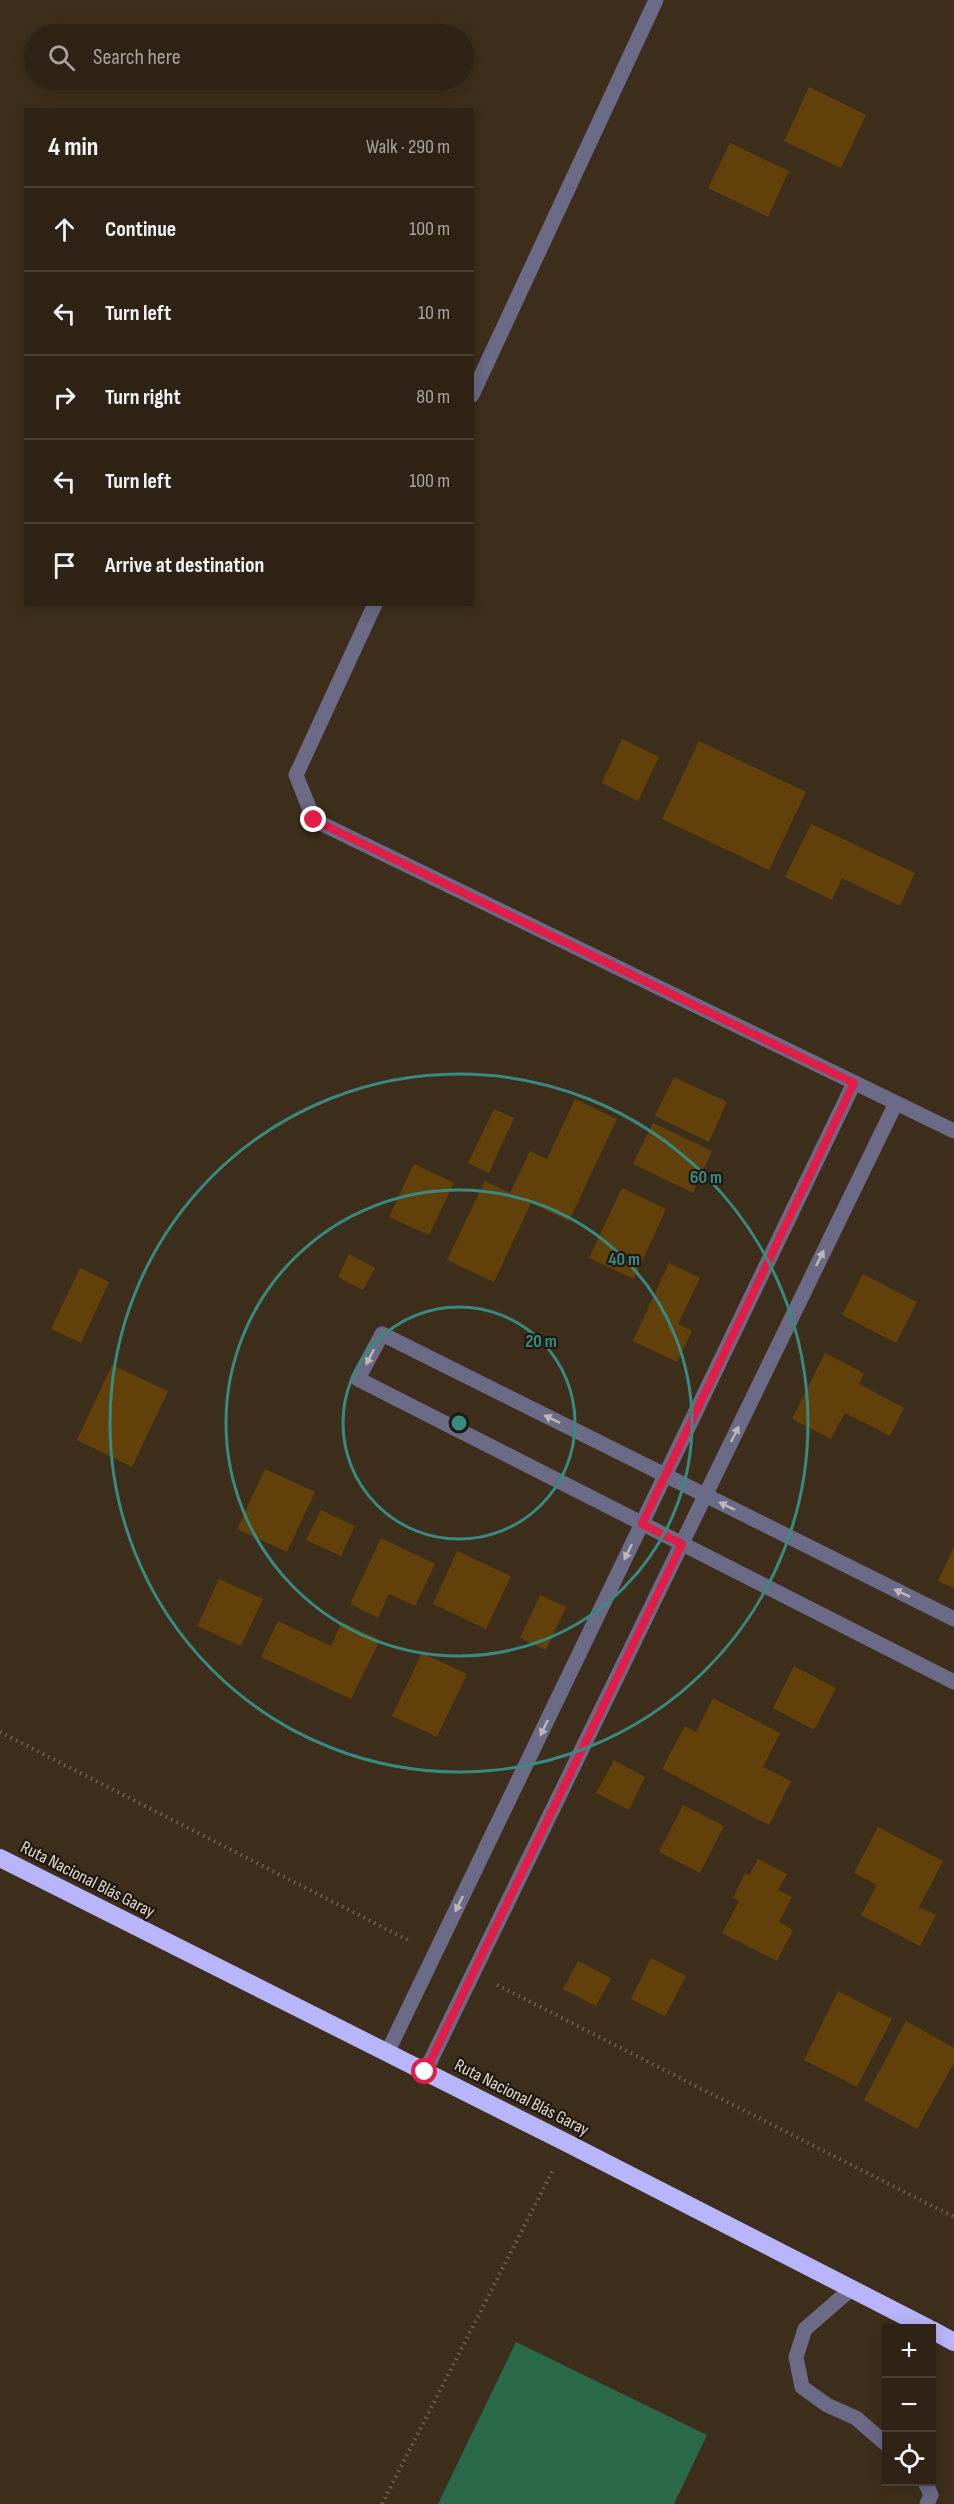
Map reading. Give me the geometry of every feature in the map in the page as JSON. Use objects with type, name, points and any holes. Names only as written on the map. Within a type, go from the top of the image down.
[{"type":"highway","name":"Ruta Nacional Blás Garay","points":[[0,1858],[567,2143],[918,2324]]},
{"type":"highway","name":"Ruta Nacional Blás Garay","points":[[936,2333],[954,2342]]},
{"type":"street","points":[[474,391],[656,0]]},
{"type":"street","points":[[374,606],[296,775],[314,820],[954,1131]]},
{"type":"street","points":[[387,2053],[854,1083]]},
{"type":"street","points":[[425,2072],[896,1103]]},
{"type":"street","points":[[954,1619],[382,1334],[358,1379],[954,1682]]},
{"type":"street","points":[[851,2289],[805,2329],[796,2357],[802,2387],[827,2405],[856,2418],[882,2441]]},
{"type":"street","points":[[927,2486],[931,2495],[927,2504]]},
{"type":"path","points":[[382,2504],[567,2143]]},
{"type":"green space","points":[[516,2342],[707,2435],[674,2504],[438,2504]]},
{"type":"building","points":[[809,87],[866,115],[841,168],[784,141]]},
{"type":"building","points":[[730,143],[789,171],[768,217],[708,188]]},
{"type":"building","points":[[622,739],[659,757],[638,801],[602,783]]},
{"type":"building","points":[[699,741],[806,792],[769,870],[662,819]]},
{"type":"building","points":[[811,824],[915,873],[900,906],[842,878],[832,900],[785,877]]},
{"type":"building","points":[[674,1077],[727,1102],[709,1142],[655,1116]]},
{"type":"building","points":[[575,1099],[617,1119],[569,1221],[531,1203],[494,1282],[447,1260],[485,1181],[510,1193],[530,1151],[547,1159]]},
{"type":"building","points":[[494,1109],[514,1118],[489,1173],[468,1163]]},
{"type":"building","points":[[653,1123],[712,1151],[693,1193],[633,1164]]},
{"type":"building","points":[[414,1164],[454,1183],[429,1235],[389,1217]]},
{"type":"building","points":[[622,1188],[666,1209],[634,1279],[589,1258]]},
{"type":"building","points":[[349,1254],[375,1268],[363,1290],[338,1277]]},
{"type":"building","points":[[669,1263],[700,1278],[678,1324],[692,1331],[677,1362],[633,1341]]},
{"type":"building","points":[[80,1268],[109,1282],[81,1343],[51,1329]]},
{"type":"building","points":[[863,1274],[917,1302],[896,1343],[842,1315]]},
{"type":"building","points":[[825,1353],[864,1373],[859,1384],[904,1408],[890,1436],[845,1413],[831,1439],[792,1419]]},
{"type":"building","points":[[112,1365],[168,1391],[132,1467],[77,1440]]},
{"type":"building","points":[[265,1469],[315,1492],[287,1552],[237,1529]]},
{"type":"building","points":[[321,1510],[355,1526],[341,1556],[306,1540]]},
{"type":"building","points":[[381,1538],[435,1564],[415,1606],[389,1594],[378,1618],[350,1604]]},
{"type":"building","points":[[954,1547],[954,1588],[938,1581]]},
{"type":"building","points":[[457,1551],[511,1576],[486,1629],[433,1604]]},
{"type":"building","points":[[219,1579],[263,1599],[241,1646],[197,1626]]},
{"type":"building","points":[[540,1595],[566,1607],[546,1650],[520,1638]]},
{"type":"building","points":[[278,1621],[331,1646],[342,1622],[380,1640],[351,1699],[261,1657]]},
{"type":"building","points":[[422,1653],[467,1674],[437,1737],[392,1716]]},
{"type":"building","points":[[794,1666],[836,1688],[814,1730],[773,1708]]},
{"type":"building","points":[[713,1698],[780,1733],[763,1767],[791,1781],[769,1825],[662,1769],[685,1726],[696,1732]]},
{"type":"building","points":[[614,1760],[645,1777],[629,1810],[596,1793]]},
{"type":"building","points":[[683,1805],[724,1826],[700,1873],[659,1852]]},
{"type":"building","points":[[878,1827],[943,1861],[919,1907],[936,1915],[920,1946],[861,1915],[877,1885],[854,1873]]},
{"type":"building","points":[[758,1859],[787,1874],[778,1890],[792,1897],[779,1922],[793,1930],[777,1961],[722,1933],[739,1901],[733,1898],[745,1873],[749,1875]]},
{"type":"building","points":[[651,1958],[686,1976],[665,2016],[631,1999]]},
{"type":"building","points":[[578,1961],[611,1978],[596,2006],[563,1989]]},
{"type":"building","points":[[838,1991],[892,2019],[857,2087],[804,2060]]},
{"type":"building","points":[[906,2021],[954,2048],[954,2063],[917,2129],[864,2100]]},
{"type":"route","points":[[314,820],[854,1083],[642,1524],[682,1544],[425,2072]]}]
